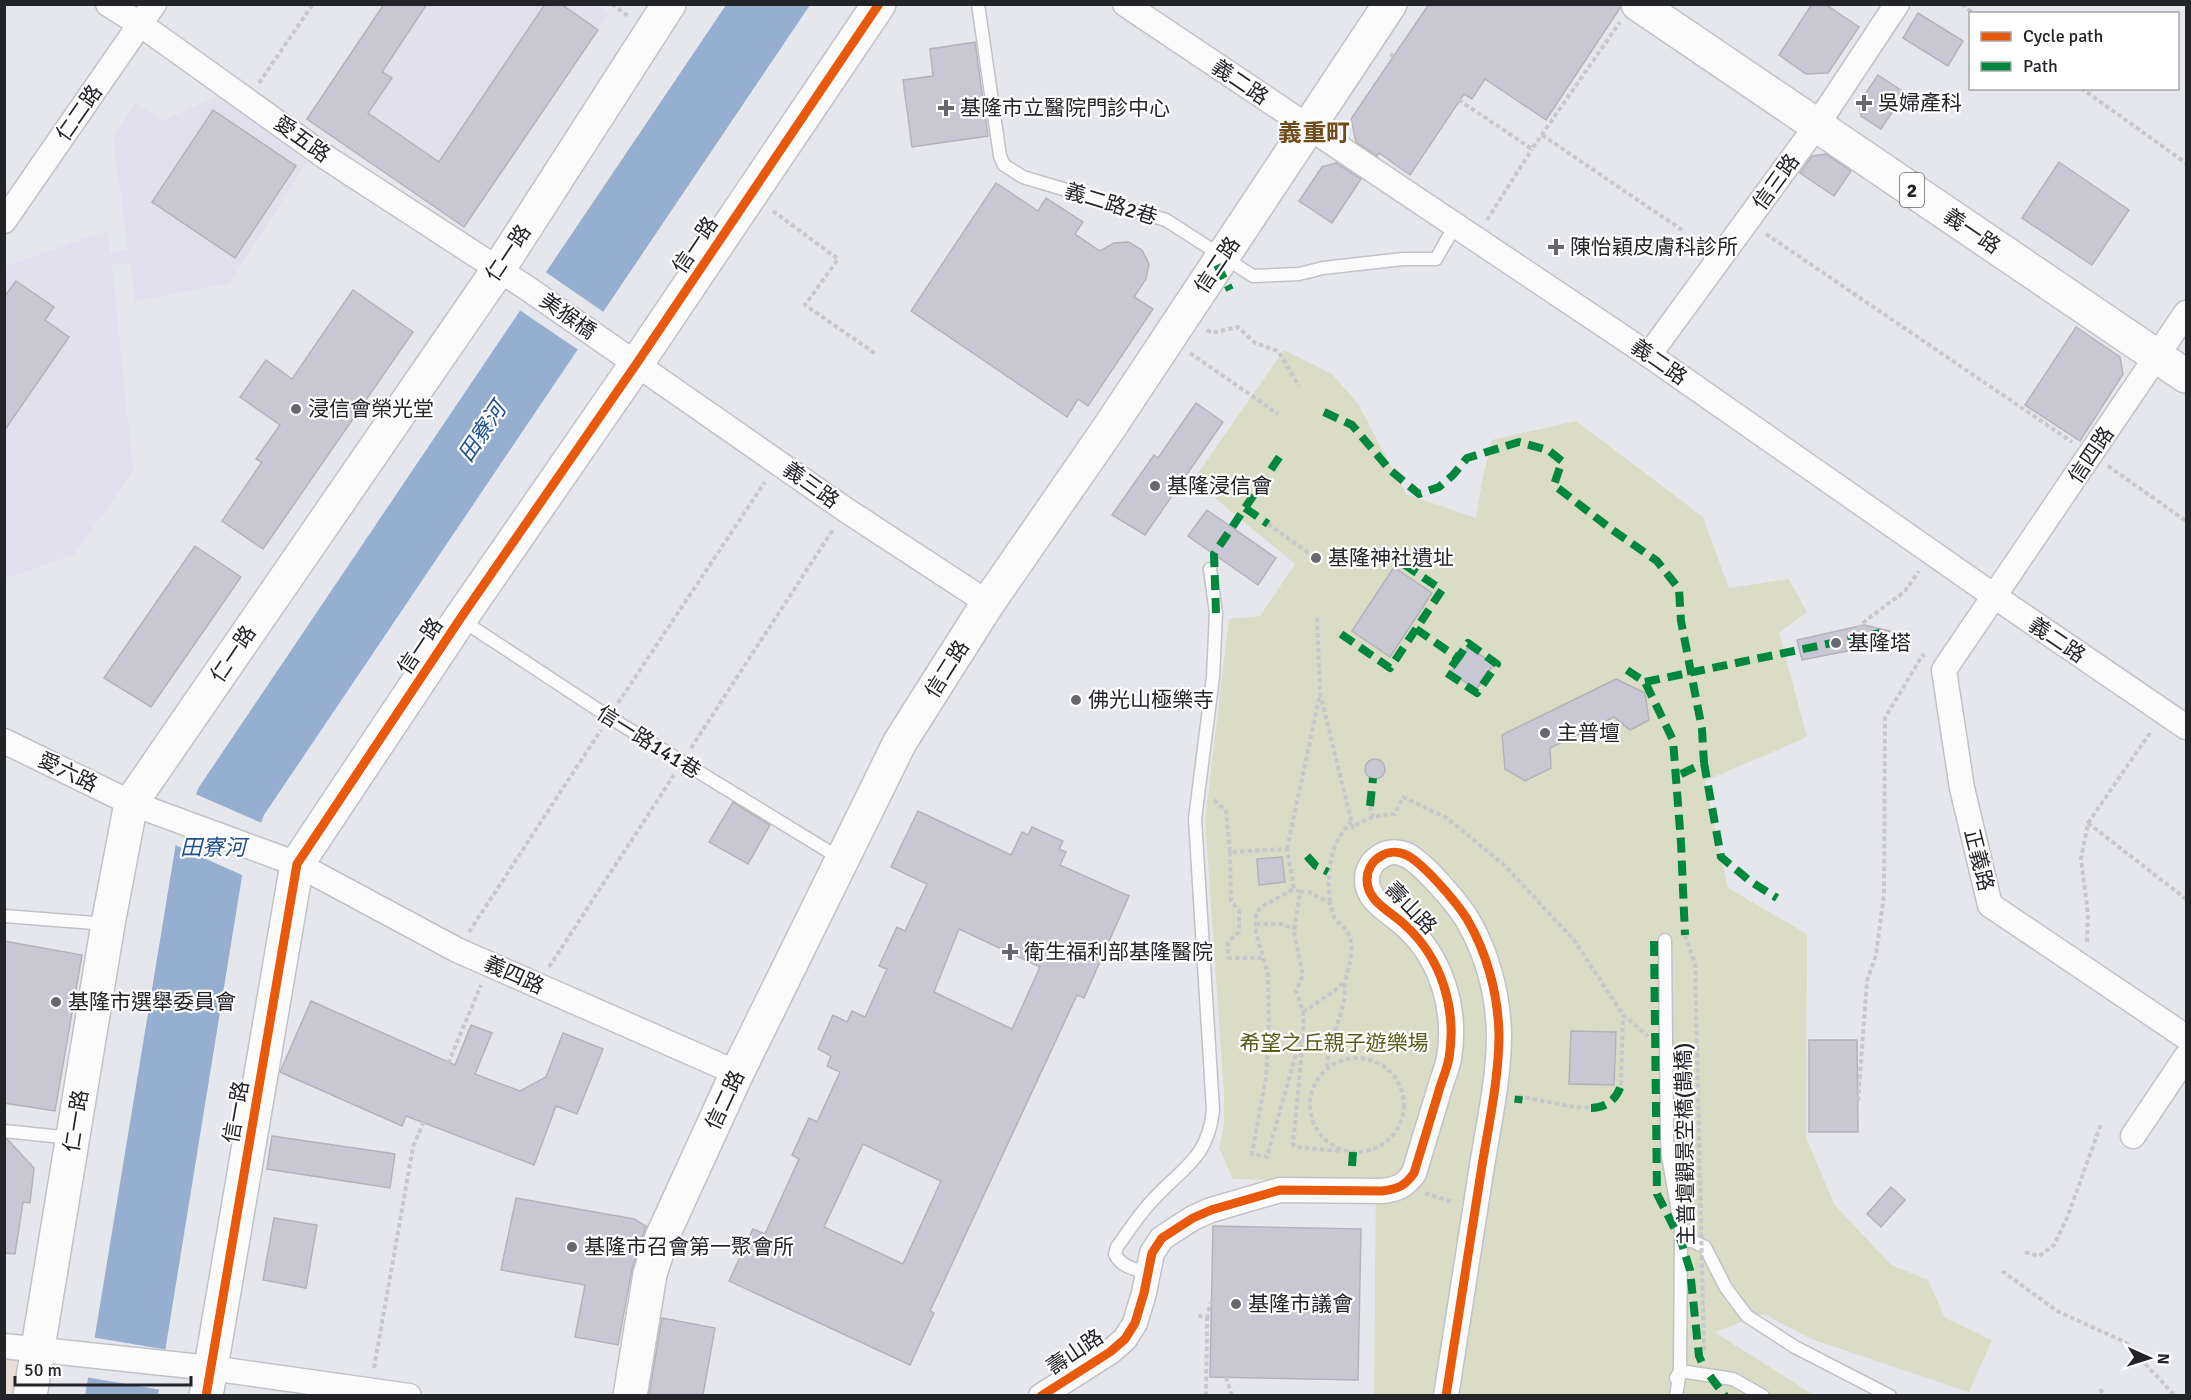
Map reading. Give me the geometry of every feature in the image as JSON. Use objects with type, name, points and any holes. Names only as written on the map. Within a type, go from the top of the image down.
[{"type":"street","name":"愛五路","points":[[108,4],[140,24],[327,158],[498,270]]},
{"type":"street","name":"仁二路","points":[[4,221],[153,4]]},
{"type":"street","name":"仁一路","points":[[30,1395],[108,924],[131,803],[498,270],[669,4]]},
{"type":"street","name":"信一路","points":[[208,1382],[297,864],[460,618],[637,363],[879,4]]},
{"type":"street","name":"義二路","points":[[1125,4],[1649,355],[1994,596],[2187,727]]},
{"type":"street","name":"信二路","points":[[630,1395],[650,1274],[662,1237],[737,1073],[900,742],[988,603],[1390,4]]},
{"type":"street","name":"義一路","points":[[1678,4],[1823,116]]},
{"type":"street","name":"信三路","points":[[1649,355],[1823,116],[1897,4]]},
{"type":"street","name":"義一路","points":[[1632,9],[1823,116],[2175,339],[2187,376]]},
{"type":"street","name":"美猴橋","points":[[498,270],[637,363]]},
{"type":"street","name":"信四路","points":[[1994,596],[2091,454],[2175,339]]},
{"type":"street","name":"義三路","points":[[637,363],[846,510],[988,603]]},
{"type":"street","name":"正義路","points":[[1994,596],[1944,670],[1962,788],[1990,905],[2187,1037]]},
{"type":"street","name":"愛六路","points":[[4,741],[131,803],[297,864]]},
{"type":"street","name":"壽山路","points":[[1041,1395],[1110,1352],[1125,1339],[1135,1323],[1152,1253],[1162,1238],[1193,1218],[1211,1210],[1280,1190],[1382,1191],[1397,1189],[1407,1184],[1414,1173],[1449,1058],[1451,1019],[1447,994],[1431,957],[1406,926],[1378,903],[1368,888],[1367,876],[1374,860],[1386,854],[1401,853],[1414,860],[1453,901],[1474,932],[1489,968],[1499,1034],[1494,1091],[1446,1395]]},
{"type":"street","name":"義四路","points":[[297,864],[457,950],[737,1073]]},
{"type":"street","points":[[2133,1136],[2187,1057]]},
{"type":"street","points":[[4,1346],[38,1348],[208,1382],[370,1389],[409,1395]]},
{"type":"lane","name":"義二路2巷","points":[[978,4],[1000,156],[1004,165],[1023,177],[1166,220],[1253,276],[1299,274],[1323,268],[1403,259],[1436,259],[1456,225]]},
{"type":"lane","points":[[1147,1273],[1124,1265],[1118,1260],[1115,1254],[1117,1247],[1150,1203],[1199,1154],[1206,1143],[1213,1117],[1195,819],[1213,677],[1216,613],[1210,569]]},
{"type":"lane","name":"信一路141巷","points":[[460,618],[618,723],[842,860]]},
{"type":"lane","points":[[4,916],[108,924]]},
{"type":"lane","points":[[1665,940],[1667,1138],[1681,1229],[1680,1371],[1676,1395]]},
{"type":"lane","points":[[4,1131],[73,1138]]},
{"type":"lane","points":[[1681,1241],[1692,1241],[1705,1247],[1726,1287],[1747,1316],[1795,1347],[1890,1395]]},
{"type":"lane","points":[[1668,1395],[1680,1371]]},
{"type":"lane","points":[[1680,1371],[1733,1379],[1763,1395]]},
{"type":"path","points":[[247,100],[313,4]]},
{"type":"path","points":[[1476,238],[1532,149],[1632,9]]},
{"type":"path","points":[[1367,38],[1532,149]]},
{"type":"path","points":[[2084,90],[2187,163]]},
{"type":"path","points":[[1542,135],[1685,232]]},
{"type":"path","points":[[750,195],[838,259],[805,305],[876,354]]},
{"type":"path","points":[[1747,221],[2187,521]]},
{"type":"path","points":[[1208,324],[1207,330],[1210,333],[1238,327],[1255,343],[1278,351],[1299,386]]},
{"type":"path","points":[[1168,338],[1278,414]]},
{"type":"path","points":[[1268,524],[1314,557]]},
{"type":"path","points":[[1848,640],[1864,622],[1905,591],[1932,553]]},
{"type":"path","points":[[1317,618],[1320,693],[1353,828],[1373,817],[1395,814],[1403,797],[1447,818],[1504,865],[1574,940],[1623,1015],[1654,1041]]},
{"type":"path","points":[[1856,638],[1864,622]]},
{"type":"path","points":[[1858,1101],[1867,981],[1876,955],[1884,895],[1885,718],[1922,656],[1965,639]]},
{"type":"path","points":[[1294,889],[1287,849],[1320,693]]},
{"type":"path","points":[[2079,964],[2087,944],[2088,914],[2081,859],[2088,823],[2165,712]]},
{"type":"path","points":[[1199,787],[1226,811],[1231,901],[1239,911],[1239,932],[1228,942],[1228,957],[1263,958]]},
{"type":"path","points":[[1370,806],[1373,817]]},
{"type":"path","points":[[1328,1069],[1327,1057],[1344,1002],[1345,980],[1350,966],[1352,946],[1345,926],[1335,920],[1330,903],[1330,861],[1340,834],[1351,822]]},
{"type":"path","points":[[2088,823],[2187,899]]},
{"type":"path","points":[[1230,852],[1287,849]]},
{"type":"path","points":[[1294,889],[1309,892],[1330,903]]},
{"type":"path","points":[[1294,889],[1261,907],[1256,914],[1256,933],[1268,974],[1269,1054],[1252,1154],[1268,1157],[1303,1035]]},
{"type":"path","points":[[1300,892],[1295,929],[1303,975],[1296,991],[1303,1012],[1303,1035],[1293,1145],[1296,1147],[1353,1152],[1369,1152],[1384,1145],[1396,1134],[1403,1119],[1405,1103],[1401,1087],[1392,1073],[1379,1063],[1364,1058],[1349,1059],[1334,1064],[1328,1069],[1314,1085],[1310,1100],[1311,1115],[1316,1129],[1326,1141],[1338,1149],[1353,1152]]},
{"type":"path","points":[[1256,924],[1280,924],[1295,929]]},
{"type":"path","points":[[370,1389],[413,1147],[489,964]]},
{"type":"path","points":[[1303,1012],[1334,992],[1345,980]]},
{"type":"path","points":[[1621,1085],[1623,1015]]},
{"type":"path","points":[[1494,1091],[1574,1107],[1591,1108]]},
{"type":"path","points":[[2025,1252],[2039,1256],[2054,1245],[2067,1218],[2100,1125]]},
{"type":"path","points":[[1407,1184],[1434,1197],[1462,1205]]},
{"type":"path","points":[[2002,1271],[2057,1311],[2125,1342],[2175,1395]]},
{"type":"path","points":[[1206,1395],[1207,1317],[1211,1302]]},
{"type":"path","points":[[1198,1316],[1207,1317]]},
{"type":"path","points":[[1226,1377],[1232,1395]]},
{"type":"path","points":[[2100,1389],[2105,1395]]},
{"type":"shaded area","points":[[595,4],[609,14],[464,227],[307,119],[384,5]]},
{"type":"shaded area","points":[[219,95],[307,162],[230,283],[135,301],[130,263],[112,265],[133,471],[75,554],[5,579],[5,431],[69,337],[45,320],[53,307],[16,281],[5,297],[5,270],[7,266],[108,230],[110,252],[128,250],[113,139],[135,103],[162,121]]},
{"type":"shaded area","points":[[4,1334],[36,1335],[27,1395],[5,1395]]},
{"type":"green space","name":"希望之丘親子遊樂場","points":[[1284,350],[1332,374],[1358,404],[1406,494],[1476,518],[1492,440],[1576,421],[1703,517],[1729,588],[1789,579],[1807,612],[1779,633],[1807,737],[1705,781],[1728,888],[1807,934],[1806,1137],[1834,1204],[1891,1265],[1928,1280],[1945,1318],[1992,1340],[1969,1392],[1811,1339],[1764,1314],[1714,1332],[1814,1395],[1374,1395],[1376,1183],[1233,1179],[1219,1148],[1224,1125],[1224,1093],[1205,820],[1229,619],[1260,616],[1295,564],[1193,480]]},
{"type":"water","name":"田寮河","points":[[726,5],[810,5],[264,815],[243,870],[158,1395],[85,1396],[176,843],[199,787]]},
{"type":"pier","points":[[544,271],[605,313],[580,351],[518,309]]},
{"type":"pier","points":[[193,793],[264,824],[244,876],[173,844]]},
{"type":"pier","points":[[91,1337],[168,1350],[162,1390],[85,1377]]},
{"type":"building","points":[[384,4],[427,4],[382,72],[392,78],[368,113],[439,162],[545,4],[561,4],[598,30],[464,227],[307,119]]},
{"type":"building","points":[[1429,4],[1620,4],[1620,8],[1546,120],[1485,79],[1472,99],[1464,94],[1410,175],[1379,153],[1377,156],[1356,142],[1351,119]]},
{"type":"building","points":[[1812,4],[1825,4],[1859,27],[1828,73],[1806,74],[1779,55]]},
{"type":"building","points":[[1918,13],[1963,41],[1948,66],[1903,38]]},
{"type":"building","name":"基隆市立醫院門診中心","points":[[975,42],[988,136],[912,147],[903,80],[933,76],[930,49]]},
{"type":"building","points":[[1878,75],[1905,93],[1881,129],[1861,116],[1859,103]]},
{"type":"building","points":[[213,110],[296,166],[235,258],[152,202]]},
{"type":"building","points":[[1826,154],[1851,171],[1834,196],[1800,173],[1812,156]]},
{"type":"building","points":[[2059,162],[2129,210],[2092,265],[2022,218]]},
{"type":"building","points":[[1336,163],[1361,179],[1332,223],[1299,201],[1322,167]]},
{"type":"building","points":[[996,183],[1038,211],[1046,198],[1083,222],[1075,234],[1100,251],[1114,243],[1129,242],[1142,250],[1149,264],[1146,279],[1134,297],[1153,309],[1088,406],[1078,399],[1067,417],[911,311]]},
{"type":"building","points":[[16,281],[54,307],[45,320],[69,337],[4,431],[4,297]]},
{"type":"building","points":[[353,290],[413,332],[263,549],[222,521],[262,462],[256,459],[280,425],[240,397],[266,360],[292,379]]},
{"type":"building","points":[[2076,327],[2120,357],[2123,374],[2080,441],[2025,405]]},
{"type":"building","name":"基隆浸信會","points":[[1196,403],[1223,422],[1145,535],[1112,515],[1154,455],[1158,458]]},
{"type":"building","points":[[1207,510],[1276,558],[1258,585],[1188,536]]},
{"type":"building","points":[[195,546],[241,577],[151,707],[104,678]]},
{"type":"building","points":[[1394,567],[1432,593],[1390,657],[1352,631]]},
{"type":"building","name":"基隆塔","points":[[1864,625],[1890,631],[1868,647],[1802,660],[1797,640]]},
{"type":"building","points":[[1468,647],[1494,664],[1476,690],[1451,672]]},
{"type":"building","name":"主普壇","points":[[1616,679],[1645,693],[1649,720],[1630,730],[1614,717],[1550,748],[1551,768],[1525,781],[1505,769],[1502,735]]},
{"type":"building","points":[[1375,759],[1382,762],[1385,769],[1382,776],[1375,779],[1368,776],[1365,769],[1368,762]]},
{"type":"building","points":[[733,802],[770,825],[748,864],[709,842]]},
{"type":"building","points":[[918,811],[1011,855],[1022,832],[1028,835],[1032,827],[1063,841],[1059,849],[1066,852],[1060,865],[1129,896],[1084,998],[1077,995],[930,1311],[934,1313],[910,1365],[729,1281],[753,1229],[765,1234],[799,1159],[792,1155],[809,1118],[817,1122],[840,1072],[827,1066],[831,1056],[818,1049],[833,1015],[847,1022],[852,1011],[865,1017],[887,969],[879,966],[897,927],[905,931],[927,884],[891,867]],"holes":[[[959,929],[1040,967],[1012,1029],[934,992]],[[863,1144],[941,1181],[903,1264],[824,1227]]]},
{"type":"building","points":[[1282,857],[1285,882],[1259,885],[1257,859]]},
{"type":"building","points":[[4,941],[82,955],[55,1111],[4,1103]]},
{"type":"building","points":[[311,1001],[455,1065],[471,1025],[492,1033],[475,1074],[520,1091],[546,1077],[563,1033],[603,1049],[577,1114],[556,1106],[534,1165],[406,1116],[402,1126],[280,1072]]},
{"type":"building","points":[[1571,1031],[1616,1032],[1614,1085],[1569,1084]]},
{"type":"building","points":[[1809,1040],[1857,1040],[1858,1132],[1809,1132]]},
{"type":"building","points":[[272,1136],[395,1154],[390,1188],[267,1169]]},
{"type":"building","points":[[4,1139],[8,1140],[34,1168],[30,1203],[23,1202],[15,1254],[4,1253]]},
{"type":"building","points":[[1891,1187],[1905,1200],[1881,1227],[1867,1214]]},
{"type":"building","name":"基隆市召會第一聚會所","points":[[516,1198],[634,1219],[646,1226],[632,1269],[618,1345],[575,1337],[585,1285],[501,1270]]},
{"type":"building","points":[[274,1218],[317,1225],[306,1288],[263,1280]]},
{"type":"building","name":"基隆市議會","points":[[1213,1226],[1361,1229],[1358,1380],[1210,1377]]},
{"type":"building","points":[[662,1318],[715,1328],[703,1395],[649,1395]]},
{"type":"marked path","points":[[1217,265],[1230,290]]},
{"type":"marked path","points":[[1324,412],[1352,425],[1390,470],[1419,494],[1439,487],[1467,458],[1519,442],[1548,450],[1562,461],[1554,485],[1657,561],[1679,589],[1681,621],[1702,729],[1704,763],[1675,777]]},
{"type":"marked path","points":[[1216,613],[1214,554],[1280,456]]},
{"type":"marked path","points":[[1245,508],[1268,524]]},
{"type":"marked path","points":[[1341,634],[1390,668],[1442,590],[1393,557]]},
{"type":"marked path","points":[[1416,629],[1458,658],[1468,643],[1497,664],[1477,693],[1447,673],[1458,658]]},
{"type":"marked path","points":[[1645,682],[1880,633]]},
{"type":"marked path","points":[[1627,670],[1645,682],[1673,740],[1685,935]]},
{"type":"marked path","points":[[1704,763],[1721,857],[1750,881],[1777,898]]},
{"type":"marked path","points":[[1370,806],[1373,778]]},
{"type":"marked path","points":[[1307,856],[1316,866],[1328,872]]},
{"type":"marked path","points":[[1654,941],[1657,1194],[1681,1241],[1690,1270],[1699,1356],[1703,1365]]},
{"type":"marked path","points":[[1591,1108],[1610,1102],[1621,1085]]},
{"type":"marked path","points":[[1518,1103],[1519,1096]]},
{"type":"marked path","points":[[1352,1166],[1353,1152]]},
{"type":"marked path","points":[[1710,1376],[1725,1396]]},
{"type":"cycle path","points":[[206,1396],[297,864],[460,619],[637,363],[879,4]]},
{"type":"cycle path","points":[[1041,1396],[1110,1352],[1125,1339],[1135,1323],[1152,1253],[1162,1238],[1193,1218],[1211,1210],[1280,1190],[1388,1190],[1404,1184],[1414,1173],[1448,1062],[1451,1022],[1444,986],[1429,954],[1419,939],[1376,901],[1368,888],[1367,876],[1373,863],[1383,855],[1395,852],[1404,854],[1420,864],[1467,919],[1486,960],[1494,989],[1498,1019],[1499,1051],[1495,1086],[1446,1396]]},
{"type":"place","name":"吳婦產科","points":[[1864,103]]},
{"type":"place","name":"基隆市立醫院門診中心","points":[[946,108]]},
{"type":"place","name":"陳怡穎皮膚科診所","points":[[1556,247]]},
{"type":"place","name":"浸信會榮光堂","points":[[296,409]]},
{"type":"place","name":"基隆浸信會","points":[[1155,486]]},
{"type":"place","name":"基隆神社遺址","points":[[1316,558]]},
{"type":"place","name":"基隆塔","points":[[1836,643]]},
{"type":"place","name":"佛光山極樂寺","points":[[1076,700]]},
{"type":"place","name":"主普壇","points":[[1545,733]]},
{"type":"place","name":"衛生福利部基隆醫院","points":[[1010,952]]},
{"type":"place","name":"基隆市選舉委員會","points":[[56,1002]]},
{"type":"place","name":"基隆市召會第一聚會所","points":[[572,1247]]},
{"type":"place","name":"基隆市議會","points":[[1236,1304]]},
{"type":"district","name":"義重町","points":[[1314,133]]}]
